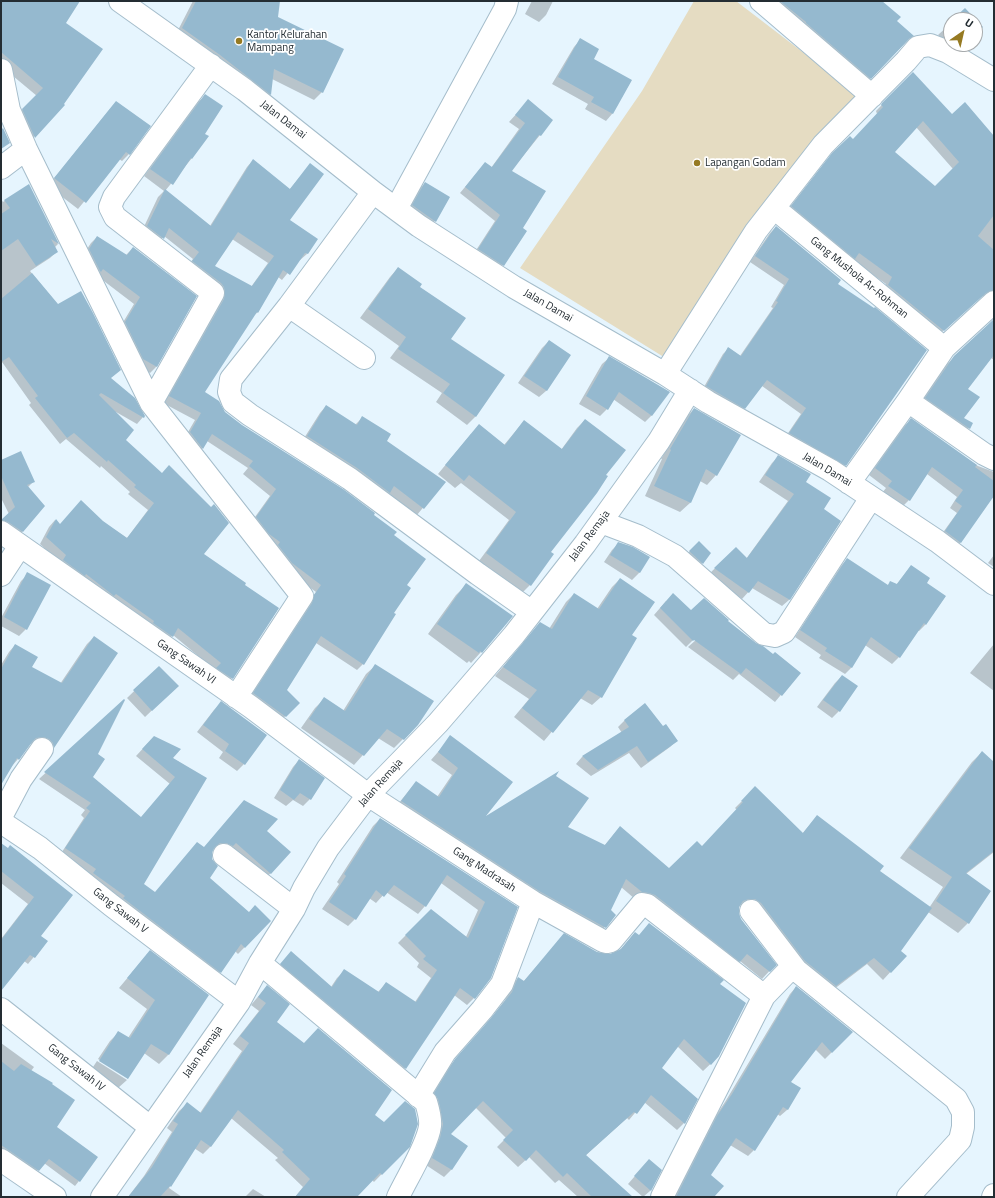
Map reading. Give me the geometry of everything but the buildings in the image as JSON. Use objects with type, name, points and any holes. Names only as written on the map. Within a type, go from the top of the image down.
[{"type":"street","name":"Jalan Damai","points":[[120,1],[211,64],[372,192],[419,226],[514,287],[665,374],[708,402],[830,470],[937,541],[994,584]]},
{"type":"street","points":[[396,209],[505,9],[507,1]]},
{"type":"street","points":[[761,1],[872,96]]},
{"type":"street","points":[[665,374],[756,230],[823,145],[918,47],[930,45],[948,52],[994,80]]},
{"type":"street","points":[[151,403],[213,293],[115,217],[110,208],[114,197],[211,64]]},
{"type":"street","points":[[1,70],[9,110],[26,149],[151,403],[302,596],[236,697]]},
{"type":"street","points":[[1,168],[26,149]]},
{"type":"street","points":[[372,192],[290,306],[231,379],[229,392],[233,402],[250,415],[350,479],[472,570],[532,612]]},
{"type":"street","name":"Gang Mushola Ar-Rohman","points":[[774,208],[944,348]]},
{"type":"street","points":[[849,483],[944,348],[994,302]]},
{"type":"street","points":[[290,306],[364,358]]},
{"type":"street","name":"Jalan Remaja","points":[[102,1197],[239,1002],[260,963],[294,909],[304,888],[328,848],[368,795],[438,723],[514,635],[601,522],[659,441],[690,390]]},
{"type":"street","points":[[908,401],[984,454],[994,459]]},
{"type":"street","points":[[601,522],[638,536],[675,556],[764,634],[775,636],[784,632],[871,498]]},
{"type":"street","name":"Gang Sawah VI","points":[[1,532],[236,697],[368,795]]},
{"type":"street","points":[[1,575],[20,546]]},
{"type":"street","points":[[1,817],[21,779],[42,749]]},
{"type":"street","name":"Gang Madrasah","points":[[368,795],[533,902],[603,941],[611,941],[640,906],[642,904],[647,905],[764,996]]},
{"type":"street","name":"Gang Sawah V","points":[[1,822],[40,848],[111,905],[239,1002]]},
{"type":"street","points":[[224,855],[294,909]]},
{"type":"street","points":[[418,1096],[445,1052],[482,1010],[502,984],[533,902]]},
{"type":"street","points":[[751,911],[793,966],[956,1099],[964,1112],[960,1140],[908,1197]]},
{"type":"street","points":[[260,963],[426,1102],[430,1126],[426,1141],[398,1197]]},
{"type":"street","points":[[662,1197],[764,996],[793,966]]},
{"type":"street","name":"Gang Sawah IV","points":[[1,1008],[150,1127]]},
{"type":"street","points":[[1,1160],[55,1197]]},
{"type":"shaded area","name":"Lapangan Godam","points":[[694,1],[736,1],[860,96],[667,359],[520,268],[642,91]]},
{"type":"place","name":"Kantor Kelurahan Mampang","points":[[239,41]]},
{"type":"place","name":"Lapangan Godam","points":[[697,163]]}]
